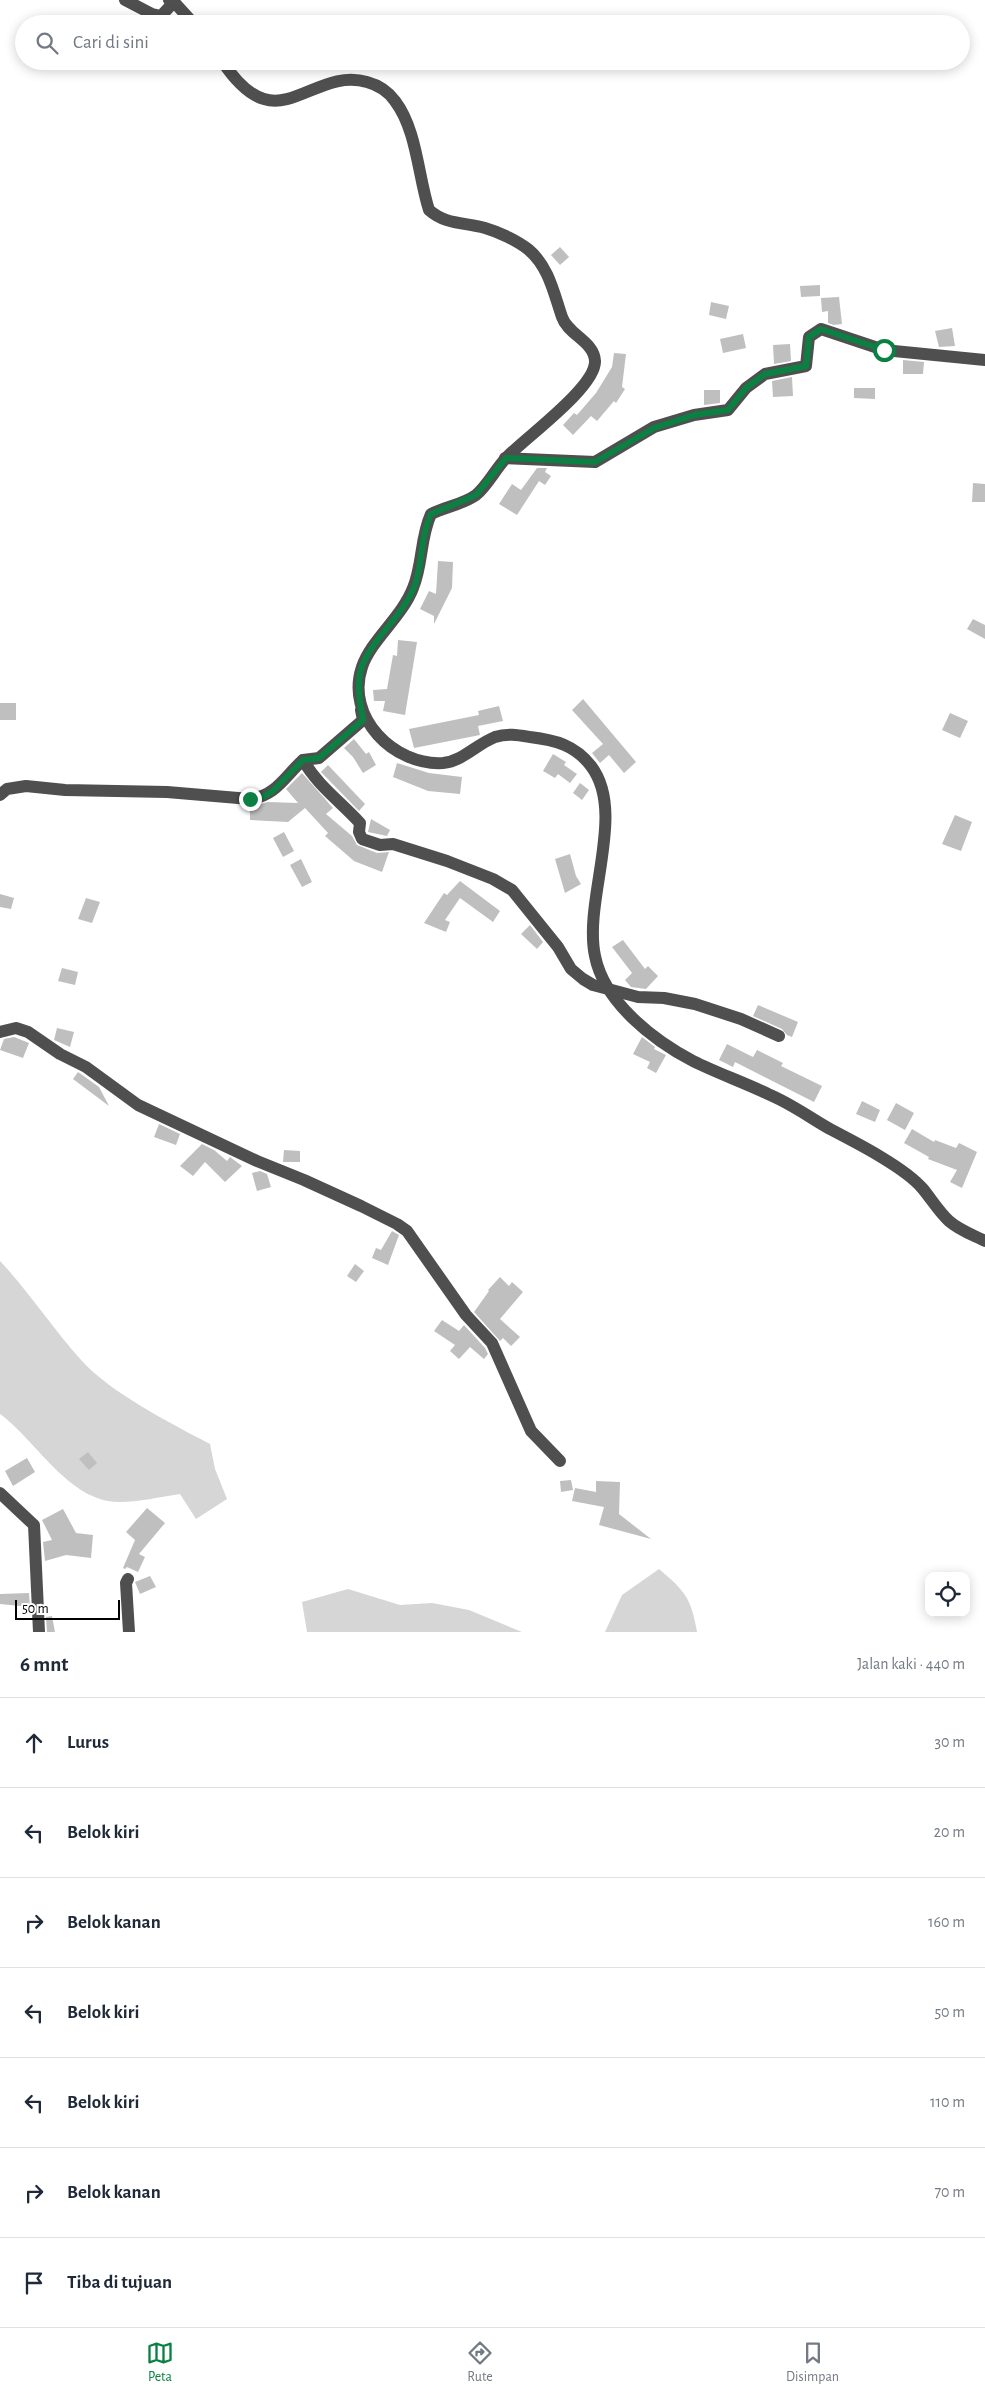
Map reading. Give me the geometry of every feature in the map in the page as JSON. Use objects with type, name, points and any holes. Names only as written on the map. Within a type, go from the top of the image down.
[{"type":"street","points":[[125,0],[156,15]]},
{"type":"street","points":[[162,15],[171,1],[185,15]]},
{"type":"street","points":[[0,795],[7,789],[26,786],[65,790],[167,792],[250,799],[261,798],[273,791],[303,760],[319,758],[363,720],[358,695],[362,666],[407,603],[420,567],[422,543],[431,514],[476,495],[506,458],[574,396],[593,371],[595,360],[592,350],[565,326],[557,299],[541,264],[528,250],[506,236],[486,228],[449,223],[429,210],[414,142],[395,101],[379,86],[357,79],[338,79],[284,99],[263,99],[251,93],[229,70]]},
{"type":"street","points":[[506,458],[595,462],[654,428],[694,415],[728,410],[746,388],[765,374],[806,366],[809,337],[821,329],[884,350],[985,360]]},
{"type":"street","points":[[361,710],[384,741],[398,753],[413,760],[432,763],[448,762],[498,736],[513,734],[548,738],[567,745],[581,755],[593,768],[602,787],[606,810],[592,930],[595,958],[606,987],[635,1018],[672,1048],[724,1076],[770,1094],[881,1157],[914,1180],[948,1220],[985,1241]]},
{"type":"street","points":[[303,760],[311,774],[331,796],[360,822],[359,832],[362,839],[380,845],[393,844],[447,861],[493,879],[512,890],[558,947],[572,969],[582,979],[593,985],[638,997],[664,998],[695,1004],[741,1019],[779,1036]]},
{"type":"street","points":[[0,1032],[16,1028],[28,1032],[60,1054],[86,1067],[138,1105],[257,1162],[304,1180],[361,1206],[407,1231],[466,1316],[492,1343],[531,1431],[560,1461]]},
{"type":"street","points":[[0,1493],[34,1525],[39,1632]]},
{"type":"street","points":[[128,1579],[126,1583],[129,1632]]},
{"type":"shaded area","points":[[0,1261],[71,1349],[94,1373],[125,1396],[210,1444],[215,1469],[227,1499],[196,1519],[180,1494],[127,1502],[101,1499],[84,1492],[69,1481],[0,1414]]},
{"type":"shaded area","points":[[659,1569],[686,1596],[697,1632],[605,1632],[622,1595]]},
{"type":"shaded area","points":[[348,1589],[400,1605],[432,1603],[469,1610],[522,1632],[307,1632],[302,1602]]},
{"type":"building","points":[[560,247],[569,257],[560,265],[551,255]]},
{"type":"building","points":[[820,285],[820,296],[801,297],[800,286]]},
{"type":"building","points":[[839,297],[842,324],[834,325],[828,323],[828,311],[822,312],[821,298]]},
{"type":"building","points":[[711,302],[729,306],[726,319],[709,315]]},
{"type":"building","points":[[952,328],[955,346],[939,347],[935,331]]},
{"type":"building","points":[[743,334],[746,348],[723,353],[720,339]]},
{"type":"building","points":[[790,344],[791,361],[774,364],[773,345]]},
{"type":"building","points":[[614,353],[626,354],[622,387],[625,389],[616,403],[614,401],[597,421],[591,416],[573,435],[563,425],[574,413],[577,415],[596,393],[612,367]]},
{"type":"building","points":[[903,360],[924,362],[923,374],[903,374]]},
{"type":"building","points":[[792,377],[793,396],[773,397],[772,381]]},
{"type":"building","points":[[854,388],[875,388],[875,399],[854,398]]},
{"type":"building","points":[[704,390],[720,390],[720,403],[704,405]]},
{"type":"building","points":[[537,468],[547,468],[545,472],[551,476],[545,485],[539,481],[517,515],[499,504],[512,484],[521,490]]},
{"type":"building","points":[[973,483],[985,484],[985,502],[972,502]]},
{"type":"building","points":[[438,561],[453,562],[452,588],[434,624],[434,616],[420,609],[429,591],[436,594]]},
{"type":"building","points":[[973,619],[985,625],[985,639],[967,629]]},
{"type":"building","points":[[398,640],[417,642],[405,715],[383,711],[385,701],[374,701],[373,690],[387,689],[393,655],[397,656]]},
{"type":"building","points":[[583,699],[636,762],[624,773],[609,755],[600,763],[592,753],[603,744],[572,710]]},
{"type":"building","points":[[0,703],[16,703],[16,720],[0,720]]},
{"type":"building","points":[[499,706],[503,721],[478,726],[480,735],[414,748],[409,729],[479,715],[478,711]]},
{"type":"building","points":[[950,713],[968,721],[960,738],[942,730]]},
{"type":"building","points":[[354,739],[366,754],[369,752],[376,765],[363,773],[353,757],[344,748]]},
{"type":"building","points":[[553,754],[566,762],[564,765],[577,774],[570,783],[558,774],[555,778],[543,771]]},
{"type":"building","points":[[397,763],[429,773],[462,777],[460,794],[428,791],[393,777]]},
{"type":"building","points":[[328,765],[365,804],[359,811],[321,772]]},
{"type":"building","points":[[302,773],[333,808],[326,814],[352,836],[357,845],[377,853],[389,852],[382,872],[354,861],[325,836],[328,833],[305,808],[288,822],[250,820],[250,807],[268,802],[298,803],[286,789]]},
{"type":"building","points":[[580,783],[589,790],[582,800],[573,793]]},
{"type":"building","points":[[955,815],[972,822],[961,851],[942,844]]},
{"type":"building","points":[[371,819],[390,830],[387,836],[368,832]]},
{"type":"building","points":[[284,832],[294,851],[283,857],[273,838]]},
{"type":"building","points":[[570,854],[576,876],[581,884],[565,893],[555,859]]},
{"type":"building","points":[[301,859],[312,882],[302,887],[290,865]]},
{"type":"building","points":[[460,881],[500,911],[493,922],[460,898],[445,920],[450,922],[446,932],[424,923],[444,893],[447,895]]},
{"type":"building","points":[[0,894],[14,898],[11,909],[0,907]]},
{"type":"building","points":[[86,898],[100,902],[92,923],[78,919]]},
{"type":"building","points":[[530,925],[543,942],[537,949],[521,934]]},
{"type":"building","points":[[623,940],[645,969],[648,966],[658,976],[646,989],[631,987],[625,980],[632,973],[612,947]]},
{"type":"building","points":[[62,968],[78,972],[75,985],[58,981]]},
{"type":"building","points":[[758,1005],[798,1022],[792,1037],[787,1035],[782,1029],[753,1016]]},
{"type":"building","points":[[57,1028],[74,1032],[70,1047],[54,1040]]},
{"type":"building","points":[[14,1037],[29,1043],[23,1058],[0,1050],[4,1039]]},
{"type":"building","points":[[642,1037],[655,1047],[654,1049],[666,1055],[656,1073],[647,1068],[650,1062],[633,1054]]},
{"type":"building","points":[[727,1044],[753,1057],[757,1050],[783,1063],[781,1066],[822,1086],[814,1102],[735,1062],[733,1067],[719,1060]]},
{"type":"building","points":[[78,1072],[99,1087],[109,1106],[73,1079]]},
{"type":"building","points":[[862,1101],[880,1110],[875,1122],[856,1114]]},
{"type":"building","points":[[896,1103],[914,1113],[905,1130],[887,1120]]},
{"type":"building","points":[[159,1124],[180,1134],[176,1145],[154,1137]]},
{"type":"building","points":[[912,1129],[934,1142],[935,1140],[956,1148],[959,1143],[977,1152],[962,1188],[950,1182],[957,1170],[928,1159],[929,1157],[904,1143]]},
{"type":"building","points":[[202,1144],[214,1150],[227,1161],[230,1157],[242,1166],[225,1182],[205,1162],[193,1176],[180,1166]]},
{"type":"building","points":[[284,1150],[300,1151],[300,1162],[283,1162]]},
{"type":"building","points":[[260,1171],[267,1174],[271,1187],[257,1191],[252,1173]]},
{"type":"building","points":[[392,1231],[399,1235],[388,1265],[372,1258],[376,1248],[381,1250]]},
{"type":"building","points":[[355,1264],[364,1271],[356,1282],[347,1276]]},
{"type":"building","points":[[500,1277],[509,1286],[512,1282],[523,1292],[500,1319],[520,1337],[511,1346],[503,1338],[500,1341],[474,1312],[488,1290]]},
{"type":"building","points":[[442,1320],[459,1331],[464,1325],[485,1348],[488,1354],[484,1359],[470,1347],[459,1359],[450,1351],[455,1345],[434,1331]]},
{"type":"building","points":[[88,1452],[97,1463],[89,1470],[79,1459]]},
{"type":"building","points":[[27,1458],[35,1472],[13,1486],[5,1471]]},
{"type":"building","points":[[571,1480],[573,1490],[561,1492],[560,1481]]},
{"type":"building","points":[[596,1481],[620,1482],[619,1514],[651,1539],[599,1525],[604,1507],[572,1501],[575,1488],[596,1492]]},
{"type":"building","points":[[147,1508],[165,1523],[139,1554],[145,1557],[138,1572],[127,1567],[125,1569],[123,1568],[135,1540],[126,1532]]},
{"type":"building","points":[[63,1509],[76,1533],[93,1535],[91,1558],[66,1555],[45,1561],[43,1542],[52,1540],[42,1520]]},
{"type":"building","points":[[150,1576],[156,1587],[140,1594],[135,1582]]},
{"type":"building","points":[[29,1593],[30,1607],[0,1604],[0,1594]]},
{"type":"building","points":[[52,1616],[55,1632],[47,1632],[46,1617]]},
{"type":"route","points":[[250,799],[261,798],[273,791],[288,778],[295,767],[303,760],[319,758],[363,720],[358,695],[362,666],[407,603],[420,567],[422,543],[426,525],[431,514],[476,495],[506,458],[595,462],[654,428],[694,415],[728,410],[746,388],[765,374],[806,366],[809,337],[821,329],[884,350]]}]
